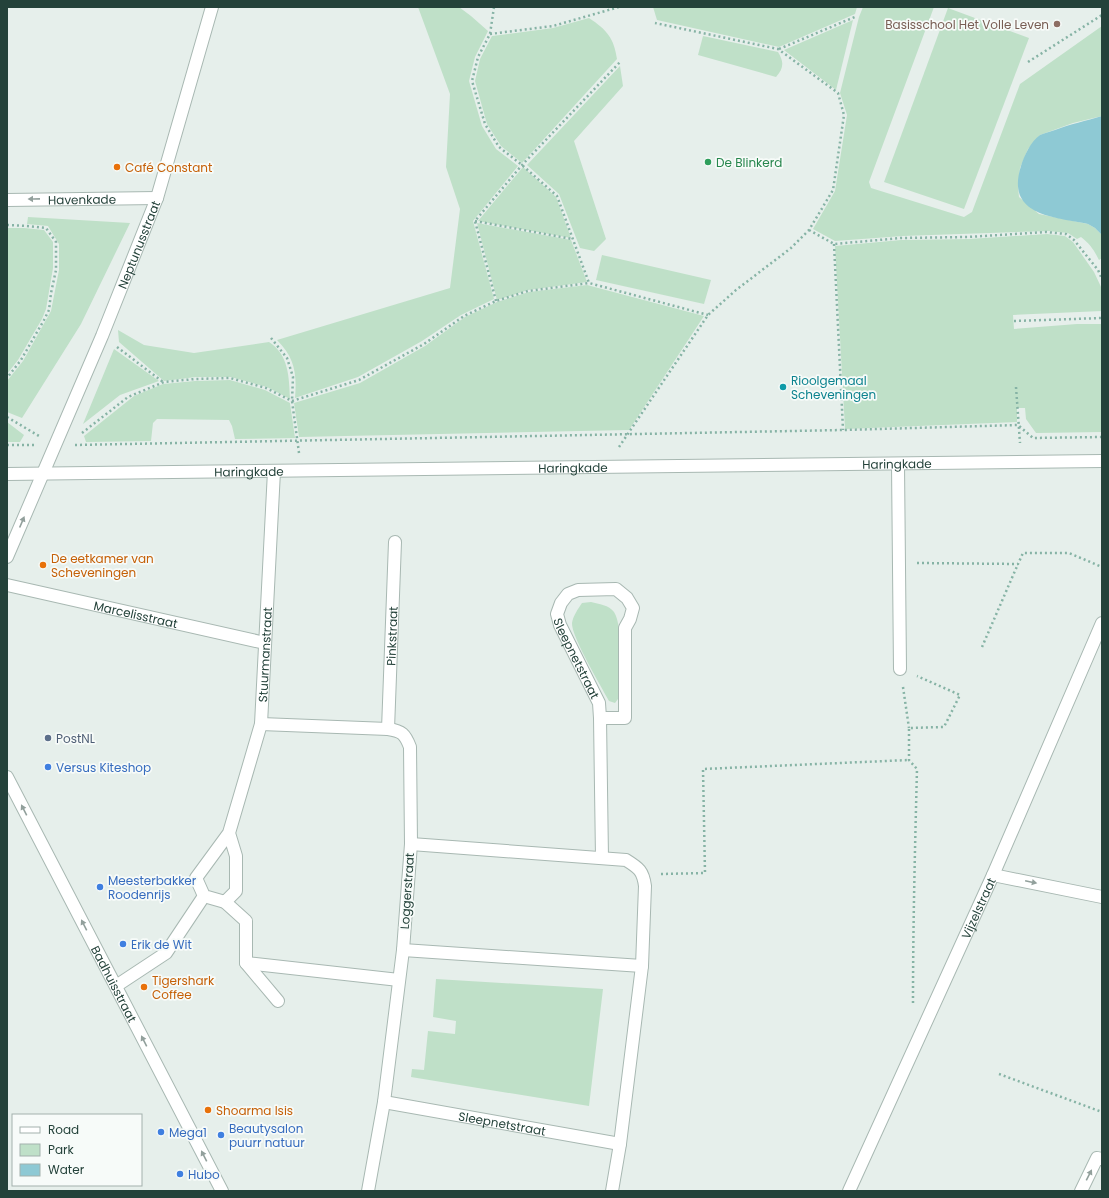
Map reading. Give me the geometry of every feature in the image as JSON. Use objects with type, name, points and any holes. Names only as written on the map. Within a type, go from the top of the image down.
[{"type":"street","name":"Neptunusstraat","points":[[43,474],[102,336],[157,198],[212,7]]},
{"type":"street","name":"Havenkade","points":[[7,200],[157,198]]},
{"type":"street","name":"Haringkade","points":[[7,474],[1102,461]]},
{"type":"street","points":[[898,464],[900,669]]},
{"type":"street","name":"Stuurmanstraat","points":[[204,896],[196,878],[229,833],[261,724],[274,471]]},
{"type":"street","points":[[7,558],[43,474]]},
{"type":"street","name":"Pinkstraat","points":[[388,729],[395,542]]},
{"type":"street","name":"Marcelisstraat","points":[[7,585],[265,643]]},
{"type":"street","name":"Sleepnetstraat","points":[[600,718],[625,718],[625,628],[630,619],[632,608],[627,598],[616,589],[578,590],[568,594],[561,603],[557,614],[560,625],[599,703],[602,858]]},
{"type":"street","name":"Vijzelstraat","points":[[849,1191],[993,874],[1102,623]]},
{"type":"street","name":"Loggerstraat","points":[[261,724],[388,729],[399,731],[406,738],[410,747],[411,844],[403,950],[384,1102],[368,1191]]},
{"type":"street","name":"Badhuisstraat","points":[[7,777],[222,1191]]},
{"type":"street","points":[[225,902],[236,891],[236,856],[229,833]]},
{"type":"street","points":[[411,844],[626,860],[636,866],[643,874],[645,886],[642,966],[620,1144],[612,1191]]},
{"type":"street","points":[[993,874],[1102,897]]},
{"type":"street","points":[[116,986],[166,953],[204,896],[225,902],[246,921],[246,963],[278,1001]]},
{"type":"street","points":[[403,950],[642,966]]},
{"type":"street","points":[[246,963],[399,980]]},
{"type":"street","name":"Sleepnetstraat","points":[[384,1102],[620,1144]]},
{"type":"street","points":[[1081,1191],[1100,1159]]},
{"type":"path","points":[[494,7],[490,34],[478,57],[472,81],[485,124],[499,147],[556,196],[588,284]]},
{"type":"path","points":[[490,34],[553,26],[619,7]]},
{"type":"path","points":[[1028,62],[1102,15]]},
{"type":"path","points":[[778,49],[857,16]]},
{"type":"path","points":[[605,468],[708,315],[736,290],[791,248],[810,230],[833,190],[844,115],[838,93],[778,49],[655,23]]},
{"type":"path","points":[[475,221],[522,166],[621,62]]},
{"type":"path","points":[[475,221],[572,239]]},
{"type":"path","points":[[475,221],[496,301]]},
{"type":"path","points":[[7,225],[46,228],[56,242],[56,270],[49,310],[21,360],[7,378]]},
{"type":"path","points":[[810,230],[834,244],[901,238],[968,237],[1046,232],[1066,234],[1074,240],[1098,270],[1102,279]]},
{"type":"path","points":[[834,244],[843,430]]},
{"type":"path","points":[[55,446],[85,431],[128,397],[164,382],[195,378],[230,378],[266,388],[292,401],[360,380],[424,344],[464,316],[496,301],[528,291],[588,284],[708,315]]},
{"type":"path","points":[[1014,321],[1102,318]]},
{"type":"path","points":[[102,336],[164,382]]},
{"type":"path","points":[[271,338],[287,358],[293,377],[292,401],[302,471]]},
{"type":"path","points":[[1016,387],[1021,462]]},
{"type":"path","points":[[7,417],[55,446]]},
{"type":"path","points":[[7,445],[55,446],[1018,426],[1033,438],[1102,437]]},
{"type":"path","points":[[982,647],[1023,554],[1069,553],[1102,567]]},
{"type":"path","points":[[899,562],[1018,564]]},
{"type":"path","points":[[900,669],[960,695],[944,727],[909,728]]},
{"type":"path","points":[[900,669],[909,728],[909,760],[917,769],[912,1005]]},
{"type":"path","points":[[643,874],[705,873],[703,769],[909,760]]},
{"type":"path","points":[[999,1074],[1102,1112]]},
{"type":"green space","points":[[418,7],[459,7],[488,31],[475,57],[469,81],[482,126],[496,149],[518,166],[473,221],[494,299],[461,315],[422,341],[358,377],[295,398],[296,381],[294,367],[288,353],[277,340],[450,288],[460,209],[446,167],[450,94]]},
{"type":"green space","points":[[653,7],[857,7],[855,14],[779,47],[657,20]]},
{"type":"green space","points":[[863,7],[934,7],[869,182],[871,188],[964,217],[972,212],[1020,84],[1102,26],[1102,116],[1073,123],[1040,135],[1028,149],[1020,168],[1018,187],[1019,197],[1039,214],[1088,224],[1095,228],[1102,235],[1102,258],[1099,260],[1092,247],[1081,237],[1077,239],[1068,233],[1048,231],[903,236],[835,241],[813,229],[835,191],[847,115],[840,93],[859,17]]},
{"type":"green space","points":[[948,8],[1029,38],[964,209],[884,182]]},
{"type":"green space","points":[[589,18],[609,35],[614,45],[617,59],[522,163],[501,146],[487,124],[475,81],[480,59],[492,36],[553,28]]},
{"type":"green space","points":[[853,20],[836,90],[784,50]]},
{"type":"green space","points":[[703,36],[778,52],[782,62],[781,71],[776,77],[698,55]]},
{"type":"green space","points":[[620,66],[623,86],[574,141],[606,239],[594,251],[580,248],[559,194],[527,165]]},
{"type":"green space","points":[[523,167],[556,197],[571,238],[478,221]]},
{"type":"green space","points":[[28,217],[130,223],[81,324],[22,418],[7,412],[7,381],[23,361],[51,311],[59,270],[59,244],[48,226],[27,224]]},
{"type":"green space","points":[[477,223],[571,240],[587,282],[528,290],[497,300]]},
{"type":"green space","points":[[7,228],[44,230],[53,242],[53,268],[46,309],[42,319],[18,360],[7,374]]},
{"type":"green space","points":[[1047,234],[1065,236],[1073,242],[1094,272],[1102,289],[1102,311],[1013,315],[1014,329],[1077,324],[1102,324],[1102,432],[1036,433],[1026,419],[1025,408],[1017,408],[1017,422],[845,429],[835,246],[901,240],[969,239]]},
{"type":"green space","points":[[602,255],[711,280],[704,304],[596,280]]},
{"type":"green space","points":[[587,285],[704,316],[629,430],[299,437],[294,403],[360,383],[425,346],[465,317],[497,302],[529,292]]},
{"type":"green space","points":[[118,330],[144,345],[194,353],[269,342],[281,353],[287,367],[290,399],[267,387],[231,377],[196,377],[164,381],[119,342]]},
{"type":"green space","points":[[114,349],[159,381],[120,395],[83,424]]},
{"type":"green space","points":[[230,380],[265,390],[290,403],[295,438],[235,439],[229,420],[157,419],[153,423],[151,441],[86,442],[84,436],[134,396],[163,384]]},
{"type":"green space","points":[[7,422],[24,435],[20,442],[7,442]]},
{"type":"green space","points":[[591,602],[604,605],[609,608],[614,612],[617,619],[620,641],[620,667],[618,699],[615,703],[609,701],[576,639],[573,629],[573,620],[582,603]]},
{"type":"green space","points":[[436,979],[603,989],[589,1106],[411,1077],[412,1069],[424,1070],[428,1031],[455,1034],[456,1021],[433,1017]]},
{"type":"water","points":[[1102,116],[1102,235],[1088,224],[1048,216],[1036,211],[1026,204],[1020,195],[1018,183],[1021,166],[1026,153],[1040,135]]},
{"type":"place","name":"Basisschool Het Volle Leven","points":[[1057,24]]},
{"type":"place","name":"De Blinkerd","points":[[708,162]]},
{"type":"place","name":"Café Constant","points":[[117,167]]},
{"type":"place","name":"Rioolgemaal Scheveningen","points":[[783,387]]},
{"type":"place","name":"De eetkamer van Scheveningen","points":[[43,565]]},
{"type":"place","name":"PostNL","points":[[48,738]]},
{"type":"place","name":"Versus Kiteshop","points":[[48,767]]},
{"type":"place","name":"Meesterbakker Roodenrijs","points":[[100,887]]},
{"type":"place","name":"Erik de Wit","points":[[123,944]]},
{"type":"place","name":"Tigershark Coffee","points":[[144,987]]},
{"type":"place","name":"Shoarma Isis","points":[[208,1110]]},
{"type":"place","name":"Mega1","points":[[161,1132]]},
{"type":"place","name":"Beautysalon puurr natuur","points":[[221,1135]]},
{"type":"place","name":"Hubo","points":[[180,1174]]}]
